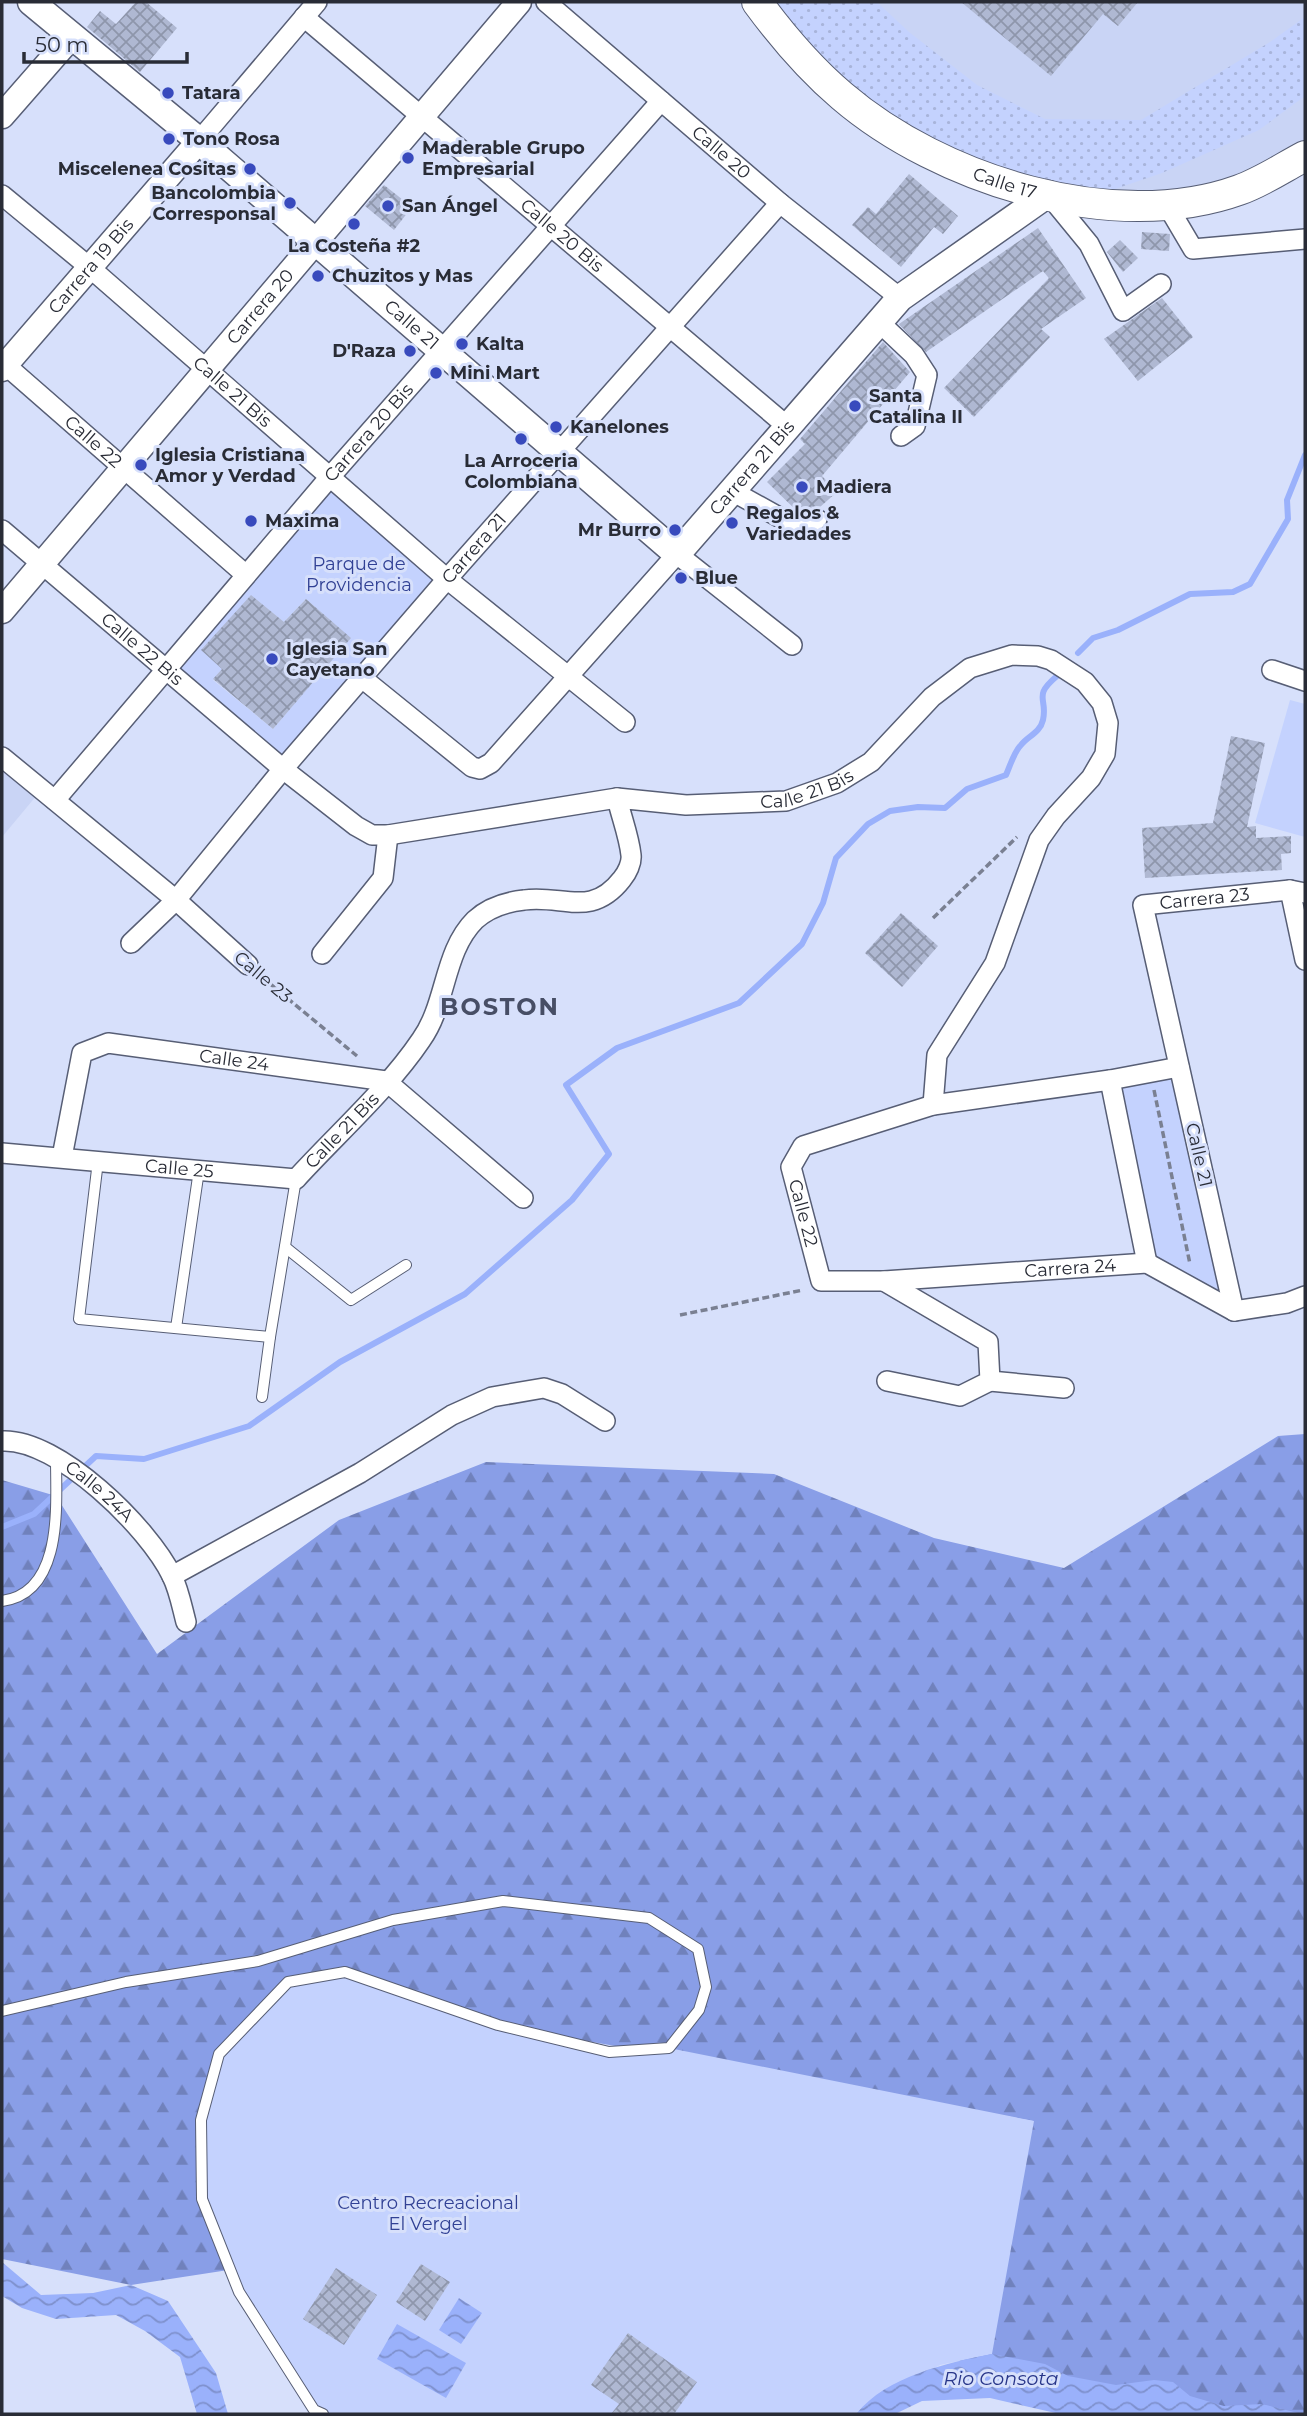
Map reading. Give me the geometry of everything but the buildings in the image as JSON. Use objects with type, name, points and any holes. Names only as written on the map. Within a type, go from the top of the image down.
[{"type":"main road","name":"Calle 17","points":[[757,2],[787,43],[833,88],[890,131],[948,162],[1009,185],[1080,201],[1167,205],[1239,190],[1305,156]]},
{"type":"main road","name":"Calle 21","points":[[33,3],[199,141],[677,554]]},
{"type":"main road","name":"Carrera 21 Bis","points":[[677,554],[900,298],[1048,194]]},
{"type":"street","name":"Carrera 19 Bis","points":[[3,365],[317,2]]},
{"type":"street","name":"Carrera 20","points":[[2,611],[519,2]]},
{"type":"street","name":"Calle 20","points":[[545,2],[779,203],[900,298]]},
{"type":"street","name":"Calle 20 Bis","points":[[304,18],[671,326],[788,428]]},
{"type":"street","points":[[2,116],[72,36]]},
{"type":"street","name":"Carrera 20 Bis","points":[[55,800],[329,478],[661,101]]},
{"type":"street","points":[[1048,194],[1089,244],[1123,311],[1161,284]]},
{"type":"street","name":"Calle 21 Bis","points":[[2,195],[208,369],[447,579],[625,722]]},
{"type":"street","name":"Carrera 21","points":[[131,943],[176,900],[283,769],[447,579],[779,203]]},
{"type":"street","points":[[1167,205],[1193,249],[1305,239]]},
{"type":"street","points":[[880,322],[914,355],[927,375],[915,426],[901,436]]},
{"type":"street","name":"Calle 22","points":[[3,365],[125,466],[246,575]]},
{"type":"street","points":[[732,491],[804,531],[817,519]]},
{"type":"street","name":"Calle 22 Bis","points":[[2,530],[283,769],[356,826],[372,835],[387,835]]},
{"type":"street","name":"Calle 21","points":[[677,554],[792,645]]},
{"type":"street","name":"Carrera 21 Bis","points":[[362,678],[472,767],[480,769],[491,764],[570,678],[677,554]]},
{"type":"street","name":"Calle 21 Bis","points":[[296,1179],[423,1039],[446,981],[457,942],[476,919],[500,905],[527,899],[572,904],[600,899],[615,889],[626,875],[632,858],[617,798],[686,805],[769,803],[819,792],[871,762],[932,697],[956,676],[999,658],[1038,656],[1051,660],[1084,681],[1102,703],[1108,723],[1102,764],[1056,816],[1039,840],[995,963],[937,1055],[933,1105]]},
{"type":"street","points":[[1272,670],[1305,681]]},
{"type":"street","name":"Calle 23","points":[[2,757],[176,900],[248,965]]},
{"type":"street","points":[[322,954],[383,878],[387,835],[617,798]]},
{"type":"street","points":[[1298,892],[1305,960]]},
{"type":"street","name":"Carrera 23","points":[[1179,1067],[1143,905],[1298,892]]},
{"type":"street","name":"Calle 24","points":[[62,1157],[82,1053],[108,1043],[386,1081]]},
{"type":"street","points":[[933,1105],[1110,1080],[1179,1067]]},
{"type":"street","name":"Calle 21","points":[[1179,1067],[1234,1311]]},
{"type":"street","points":[[1110,1080],[1147,1263],[1234,1311],[1287,1303],[1305,1296]]},
{"type":"street","points":[[386,1081],[523,1198]]},
{"type":"street","name":"Calle 22","points":[[821,1281],[791,1167],[803,1146],[933,1105]]},
{"type":"street","points":[[2,1153],[62,1157]]},
{"type":"street","name":"Calle 25","points":[[62,1157],[296,1179]]},
{"type":"street","name":"Carrera 24","points":[[821,1281],[884,1281],[1147,1263]]},
{"type":"street","points":[[884,1281],[988,1342],[990,1381]]},
{"type":"street","points":[[887,1381],[960,1396],[990,1381],[1064,1388]]},
{"type":"street","points":[[173,1576],[360,1473],[452,1415],[492,1397],[544,1388],[562,1394],[606,1422]]},
{"type":"street","name":"Calle 24A","points":[[2,1441],[13,1440],[56,1459],[113,1499],[145,1535],[173,1576],[186,1622]]},
{"type":"lane","points":[[99,1161],[79,1318],[270,1337]]},
{"type":"lane","points":[[176,1328],[200,1170]]},
{"type":"lane","points":[[262,1397],[296,1179]]},
{"type":"lane","points":[[285,1247],[351,1300],[405,1265]]},
{"type":"lane","points":[[2,1601],[28,1590],[53,1552],[56,1459]]},
{"type":"lane","points":[[2,2011],[126,1983],[258,1961],[393,1920],[503,1900],[649,1918],[698,1949],[706,1987],[699,2010],[669,2048],[609,2052],[498,2025],[345,1972],[288,1982],[219,2054],[201,2120],[202,2199],[239,2292],[314,2410],[323,2414]]},
{"type":"path","points":[[933,918],[1026,830],[1056,816]]},
{"type":"path","name":"Calle 23","points":[[248,965],[386,1081]]},
{"type":"path","points":[[1150,1072],[1196,1290]]},
{"type":"path","points":[[680,1315],[798,1292],[821,1281]]},
{"type":"shaded area","points":[[757,2],[1305,2],[1305,156],[1138,206]]},
{"type":"shaded area","points":[[2,757],[42,789],[2,837]]},
{"type":"green space","points":[[757,2],[877,2],[909,32],[977,85],[1045,119],[1141,120],[1270,42],[1305,17],[1305,96],[1259,130],[1162,173],[1080,201],[890,131]]},
{"type":"green space","name":"Parque de Providencia","points":[[329,478],[447,579],[283,769],[165,669]],"holes":[[[251,596],[284,622],[306,599],[350,638],[273,729],[213,680],[222,669],[202,650]]]},
{"type":"green space","points":[[1290,700],[1305,704],[1305,837],[1255,823]]},
{"type":"green space","points":[[1179,1067],[1234,1311],[1147,1263],[1110,1080]]},
{"type":"green space","points":[[1305,1434],[1305,2414],[1215,2414],[953,2382],[1033,2121],[498,2025],[313,2257],[131,2285],[2,2259],[2,1480],[56,1496],[157,1654],[339,1520],[486,1462],[774,1474],[934,1538],[1064,1568],[1278,1436]]},
{"type":"green space","name":"Centro Recreacional El Vergel","points":[[345,1972],[498,2025],[609,2052],[669,2048],[1034,2121],[992,2354],[940,2365],[861,2408],[856,2414],[323,2414],[314,2410],[239,2292],[202,2199],[201,2120],[219,2054],[288,1982]]},
{"type":"water","points":[[2,2262],[41,2295],[93,2293],[131,2285],[168,2301],[216,2373],[228,2414],[197,2414],[180,2357],[145,2331],[116,2315],[56,2319],[22,2308],[2,2296]]},
{"type":"water","points":[[459,2298],[482,2313],[461,2344],[439,2330]]},
{"type":"water","points":[[397,2324],[466,2363],[446,2398],[377,2359]]},
{"type":"water","name":"Rio Consota","points":[[992,2354],[1045,2364],[1068,2376],[1116,2385],[1154,2380],[1173,2382],[1190,2396],[1224,2406],[1262,2404],[1302,2414],[1060,2414],[990,2398],[922,2401],[895,2414],[856,2414],[884,2390],[919,2373]]},
{"type":"waterway","points":[[1078,653],[1093,638],[1118,630],[1190,594],[1233,592],[1250,584],[1288,519],[1287,500],[1305,455]]},
{"type":"waterway","points":[[2,1527],[34,1514],[96,1456],[144,1459],[249,1426],[340,1362],[465,1294],[572,1200],[609,1154],[566,1085],[617,1048],[739,1003],[802,944],[823,903],[836,858],[868,824],[890,811],[918,807],[945,808],[967,789],[1006,775],[1014,755],[1041,724],[1044,713],[1043,693],[1057,676]]},
{"type":"place","name":"Tatara","points":[[168,93]]},
{"type":"place","name":"Tono Rosa","points":[[169,139]]},
{"type":"place","name":"Maderable Grupo Empresarial","points":[[408,158]]},
{"type":"place","name":"Miscelenea Cositas","points":[[250,169]]},
{"type":"place","name":"Bancolombia Corresponsal","points":[[290,203]]},
{"type":"place","name":"San Ángel","points":[[388,206]]},
{"type":"place","name":"La Costeña #2","points":[[354,224]]},
{"type":"place","name":"Chuzitos y Mas","points":[[318,276]]},
{"type":"place","name":"Kalta","points":[[462,344]]},
{"type":"place","name":"D'Raza","points":[[410,351]]},
{"type":"place","name":"Mini Mart","points":[[436,373]]},
{"type":"place","name":"Santa Catalina II","points":[[855,406]]},
{"type":"place","name":"Kanelones","points":[[556,427]]},
{"type":"place","name":"La Arroceria Colombiana","points":[[521,439]]},
{"type":"place","name":"Iglesia Cristiana Amor y Verdad","points":[[141,465]]},
{"type":"place","name":"Madiera","points":[[802,487]]},
{"type":"place","name":"Maxima","points":[[251,521]]},
{"type":"place","name":"Regalos & Variedades","points":[[732,523]]},
{"type":"place","name":"Mr Burro","points":[[675,530]]},
{"type":"place","name":"Blue","points":[[681,578]]},
{"type":"place","name":"Iglesia San Cayetano","points":[[272,659]]},
{"type":"district","name":"BOSTON","points":[[500,1006]]}]
